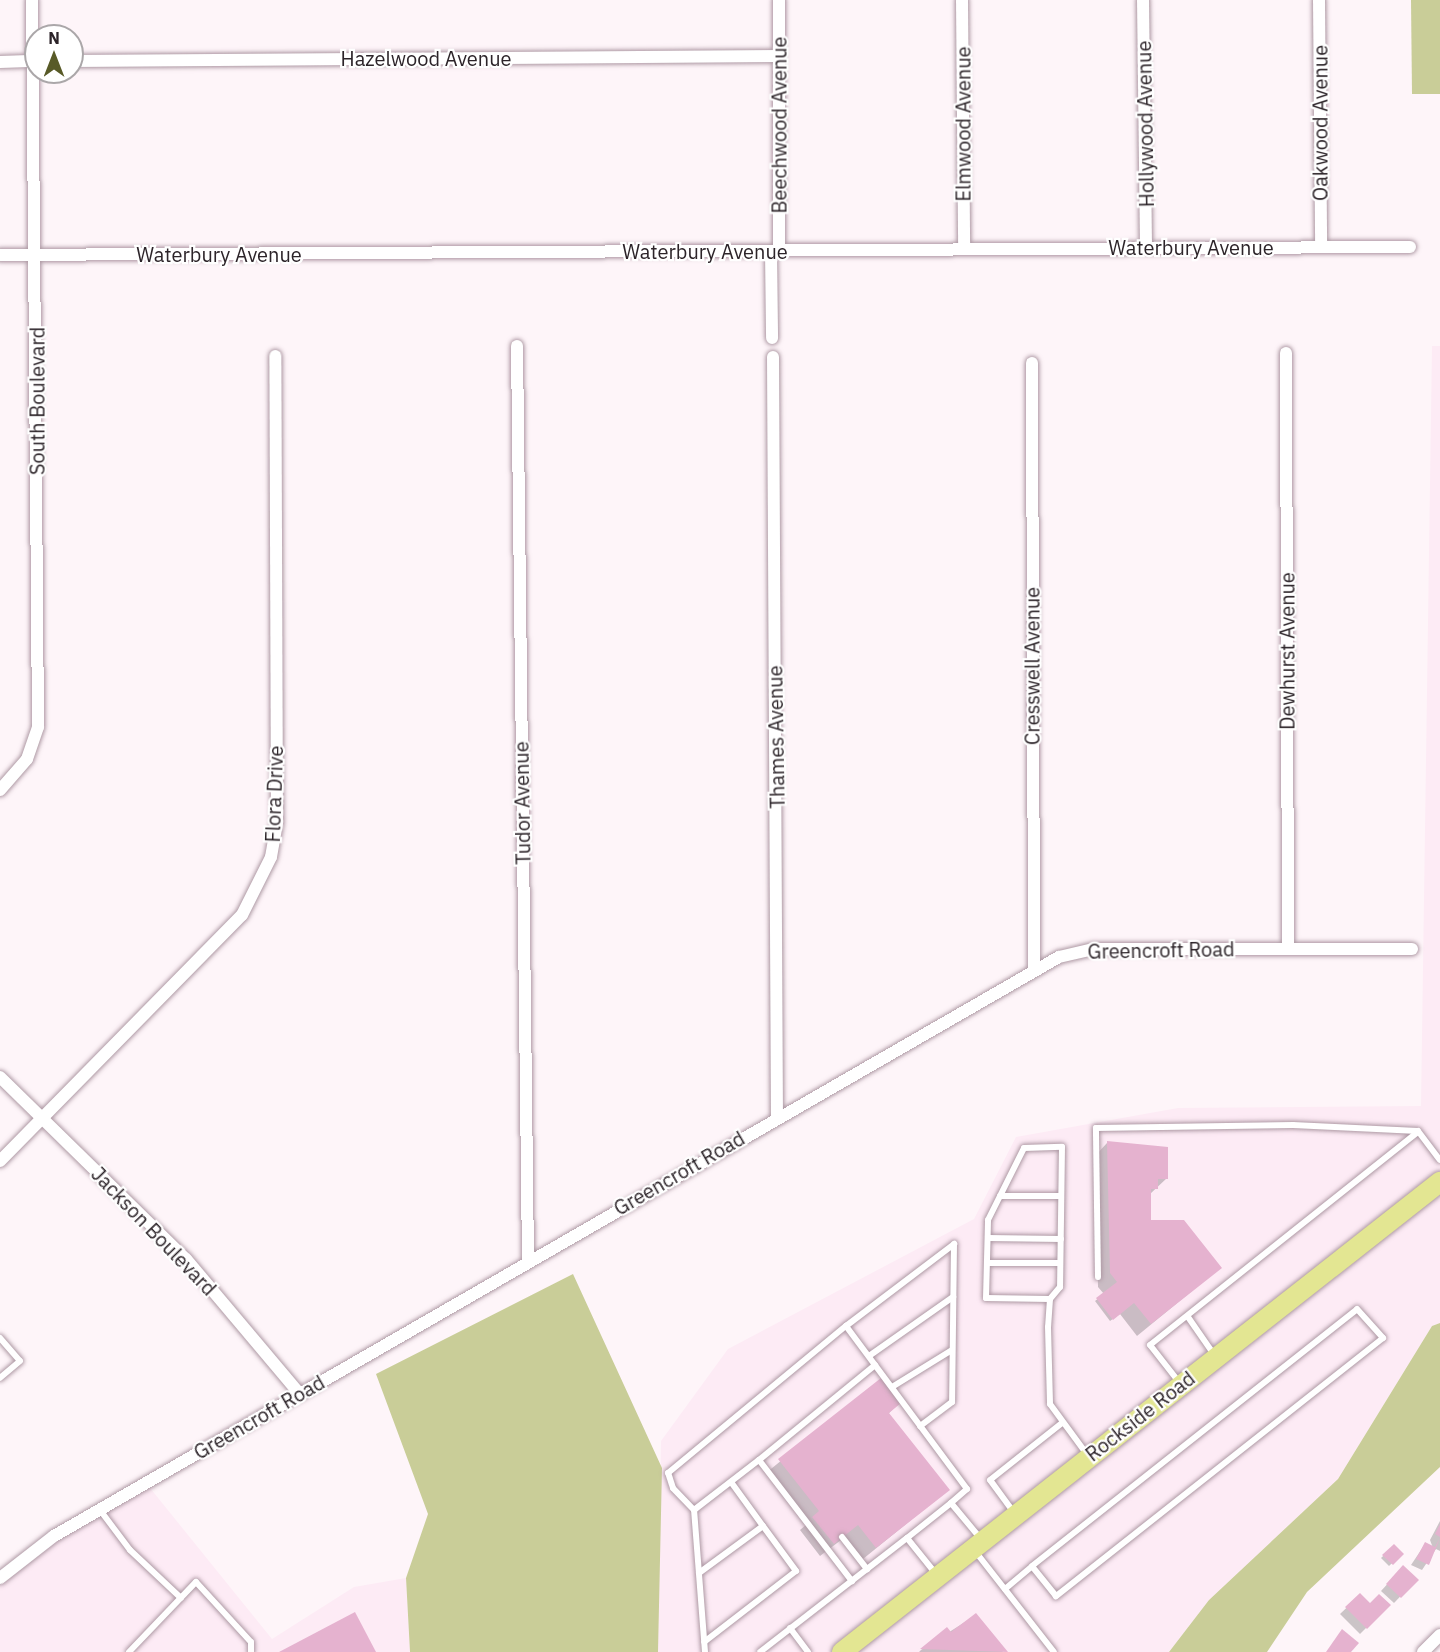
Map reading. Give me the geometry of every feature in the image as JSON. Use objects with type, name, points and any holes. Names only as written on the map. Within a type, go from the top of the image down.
[{"type":"main road","name":"Rockside Road","points":[[842,1652],[1440,1182]]},
{"type":"street","name":"South Boulevard","points":[[32,0],[33,24]]},
{"type":"street","name":"Beechwood Avenue","points":[[772,338],[779,0]]},
{"type":"street","name":"Elmwood Avenue","points":[[962,0],[964,249]]},
{"type":"street","name":"Hollywood Avenue","points":[[1143,0],[1146,248]]},
{"type":"street","name":"Oakwood Avenue","points":[[1319,0],[1321,246]]},
{"type":"street","name":"Hazelwood Avenue","points":[[84,61],[779,56]]},
{"type":"street","points":[[0,62],[24,62]]},
{"type":"street","name":"South Boulevard","points":[[0,790],[27,759],[38,727],[35,84]]},
{"type":"street","name":"Waterbury Avenue","points":[[0,255],[1410,247]]},
{"type":"street","name":"Tudor Avenue","points":[[518,346],[528,1261]]},
{"type":"street","name":"Dewhurst Avenue","points":[[1286,352],[1288,949]]},
{"type":"street","name":"Flora Drive","points":[[0,1161],[242,915],[271,857],[277,822],[275,356]]},
{"type":"street","name":"Thames Avenue","points":[[773,357],[777,1117]]},
{"type":"street","name":"Cresswell Avenue","points":[[1032,363],[1034,970]]},
{"type":"street","name":"Greencroft Road","points":[[0,1578],[54,1536],[1034,970],[1095,949],[1412,949]]},
{"type":"street","name":"Jackson Boulevard","points":[[0,1077],[186,1259],[299,1393]]},
{"type":"street","points":[[1423,1652],[1440,1635]]},
{"type":"lane","points":[[1098,1277],[1096,1128],[1293,1125],[1418,1131]]},
{"type":"lane","points":[[1418,1131],[1440,1160]]},
{"type":"lane","points":[[1181,1385],[1150,1346],[1418,1131]]},
{"type":"lane","points":[[1050,1299],[986,1298],[988,1220],[1024,1148],[1062,1147],[1060,1287],[1050,1299],[1050,1404],[1062,1424],[1089,1457]]},
{"type":"lane","points":[[1000,1196],[1061,1196]]},
{"type":"lane","points":[[988,1238],[1061,1239]]},
{"type":"lane","points":[[705,1652],[694,1510],[673,1488],[668,1473],[846,1326],[954,1244],[952,1402],[920,1426]]},
{"type":"lane","points":[[987,1263],[1060,1263]]},
{"type":"lane","points":[[869,1356],[953,1297]]},
{"type":"lane","points":[[1005,1589],[1032,1566],[1357,1309],[1383,1338],[1056,1596],[1032,1566]]},
{"type":"lane","points":[[1188,1317],[1215,1357]]},
{"type":"lane","points":[[760,1652],[967,1489],[846,1326]]},
{"type":"lane","points":[[0,1338],[21,1361],[0,1378]]},
{"type":"lane","points":[[892,1387],[952,1350]]},
{"type":"lane","points":[[694,1510],[875,1365]]},
{"type":"lane","points":[[1016,1515],[990,1480],[1062,1424]]},
{"type":"lane","points":[[759,1460],[852,1581]]},
{"type":"lane","points":[[704,1642],[796,1571],[731,1482]]},
{"type":"lane","points":[[951,1503],[1005,1589],[1053,1652]]},
{"type":"lane","points":[[100,1510],[129,1550],[181,1598]]},
{"type":"lane","points":[[699,1573],[763,1526]]},
{"type":"lane","points":[[842,1538],[867,1569]]},
{"type":"lane","points":[[907,1538],[938,1577]]},
{"type":"lane","points":[[129,1652],[196,1582],[251,1642],[250,1652]]},
{"type":"lane","points":[[790,1628],[808,1652]]},
{"type":"shaded area","points":[[1432,346],[1440,346],[1440,1323],[1432,1326],[1338,1479],[1209,1600],[1169,1652],[658,1652],[661,1441],[728,1349],[974,1219],[1016,1137],[1178,1108],[1421,1106]]},
{"type":"shaded area","points":[[146,1483],[272,1639],[354,1587],[406,1578],[410,1652],[0,1652],[0,1578]]},
{"type":"green space","points":[[1411,0],[1440,0],[1440,94],[1412,94]]},
{"type":"green space","points":[[573,1274],[662,1468],[658,1652],[410,1652],[406,1578],[428,1514],[376,1374]]},
{"type":"green space","points":[[1440,1323],[1440,1467],[1307,1592],[1267,1652],[1169,1652],[1209,1600],[1338,1479],[1432,1326]]},
{"type":"building","points":[[1107,1141],[1168,1147],[1168,1179],[1158,1179],[1158,1189],[1151,1189],[1151,1220],[1184,1220],[1222,1268],[1151,1324],[1134,1303],[1113,1320],[1096,1298],[1117,1282],[1110,1273]]},
{"type":"building","points":[[881,1378],[901,1403],[889,1413],[950,1490],[876,1548],[858,1525],[834,1544],[812,1517],[819,1511],[778,1459]]},
{"type":"building","points":[[1440,1524],[1440,1537],[1435,1534]]},
{"type":"building","points":[[1440,1538],[1429,1565],[1416,1559],[1425,1542],[1435,1547]]},
{"type":"building","points":[[1394,1544],[1404,1554],[1393,1565],[1382,1555]]},
{"type":"building","points":[[1403,1565],[1419,1580],[1401,1598],[1386,1584]]},
{"type":"building","points":[[1360,1593],[1370,1603],[1379,1594],[1391,1605],[1367,1629],[1345,1607]]},
{"type":"building","points":[[355,1612],[376,1652],[279,1652]]},
{"type":"building","points":[[976,1613],[1008,1652],[920,1649],[947,1627],[951,1632]]},
{"type":"building","points":[[1342,1629],[1359,1643],[1351,1652],[1326,1652]]}]
